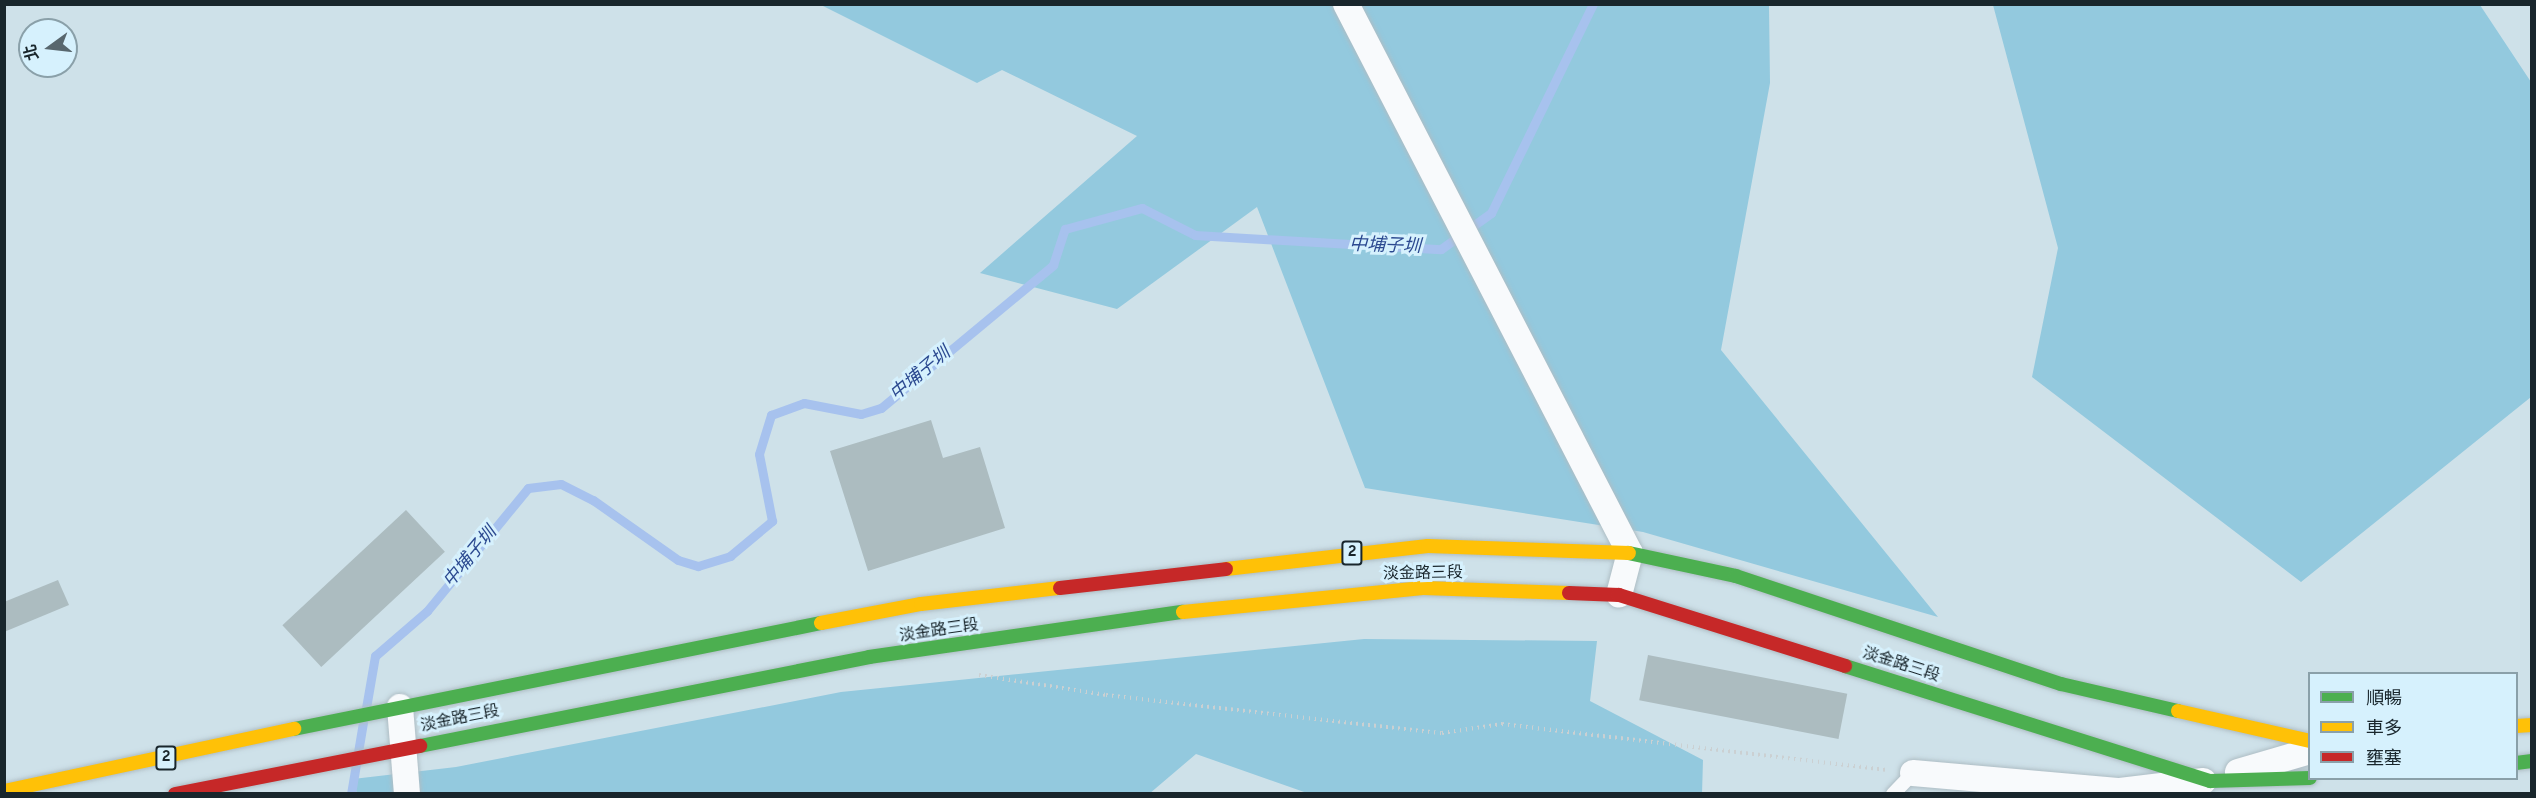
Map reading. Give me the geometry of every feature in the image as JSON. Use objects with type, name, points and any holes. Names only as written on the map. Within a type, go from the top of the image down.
[{"type":"main road","name":"淡金路三段","points":[[390,710],[921,604],[1090,581],[1428,546],[1630,553],[1736,576],[2061,684],[2308,741]]},
{"type":"main road","name":"淡金路三段","points":[[175,794],[869,657],[1254,602],[1423,588],[1619,596],[2210,780],[2308,778]]},
{"type":"main road","name":"2","points":[[4,791],[328,725],[390,710]]},
{"type":"street","points":[[1346,4],[1630,553],[1619,596]]},
{"type":"street","points":[[390,710],[404,747],[407,794]]},
{"type":"street","points":[[1913,773],[2120,791],[2210,780],[2308,752]]},
{"type":"lane","points":[[1893,794],[1913,773]]},
{"type":"path","points":[[976,674],[1106,695],[1443,733],[1502,724],[1913,773]]},
{"type":"shaded area","points":[[821,5],[1769,5],[1770,83],[1721,350],[1938,617],[1643,532],[1365,488],[1257,207],[1117,309],[980,273],[1137,136],[1002,70],[977,83]]},
{"type":"shaded area","points":[[1993,5],[2480,5],[2531,82],[2531,397],[2301,582],[2032,377],[2058,248]]},
{"type":"shaded area","points":[[1364,639],[1597,641],[1590,701],[1703,760],[1702,794],[1307,793],[1196,754],[1149,794],[357,794],[353,779],[456,767],[841,692]]},
{"type":"building","points":[[931,420],[943,458],[980,447],[1005,528],[868,571],[830,451]]},
{"type":"building","points":[[406,510],[445,552],[321,667],[282,625]]},
{"type":"building","points":[[58,580],[69,605],[4,632],[4,602]]},
{"type":"building","points":[[1648,655],[1847,694],[1838,739],[1639,700]]},
{"type":"waterway","name":"中埔子圳","points":[[366,708],[375,656],[427,611],[528,488],[561,484],[593,500],[678,560],[698,566],[730,556],[772,521],[759,454],[771,415],[804,403],[861,414],[881,408],[1053,265],[1065,229],[1142,208],[1195,235],[1441,249],[1491,213],[1593,4]]},
{"type":"waterway","name":"中埔子圳","points":[[351,794],[363,722]]},
{"type":"traffic: fast","points":[[1629,553],[1736,576],[2061,684],[2178,711]]},
{"type":"traffic: fast","points":[[420,746],[869,657],[1183,612]]},
{"type":"traffic: fast","points":[[294,729],[821,623]]},
{"type":"traffic: fast","points":[[1845,666],[2210,781],[2308,778]]},
{"type":"traffic: fast","points":[[2518,763],[2532,761]]},
{"type":"traffic: slow","points":[[1226,569],[1428,546],[1629,553]]},
{"type":"traffic: slow","points":[[821,623],[921,604],[1060,588]]},
{"type":"traffic: slow","points":[[1183,612],[1423,588],[1569,593]]},
{"type":"traffic: slow","points":[[2178,711],[2308,741]]},
{"type":"traffic: slow","points":[[2518,726],[2532,725]]},
{"type":"traffic: slow","points":[[4,791],[294,729]]},
{"type":"traffic: jam","points":[[1060,588],[1226,569]]},
{"type":"traffic: jam","points":[[1569,593],[1619,595],[1845,666]]},
{"type":"traffic: jam","points":[[175,794],[420,746]]}]
